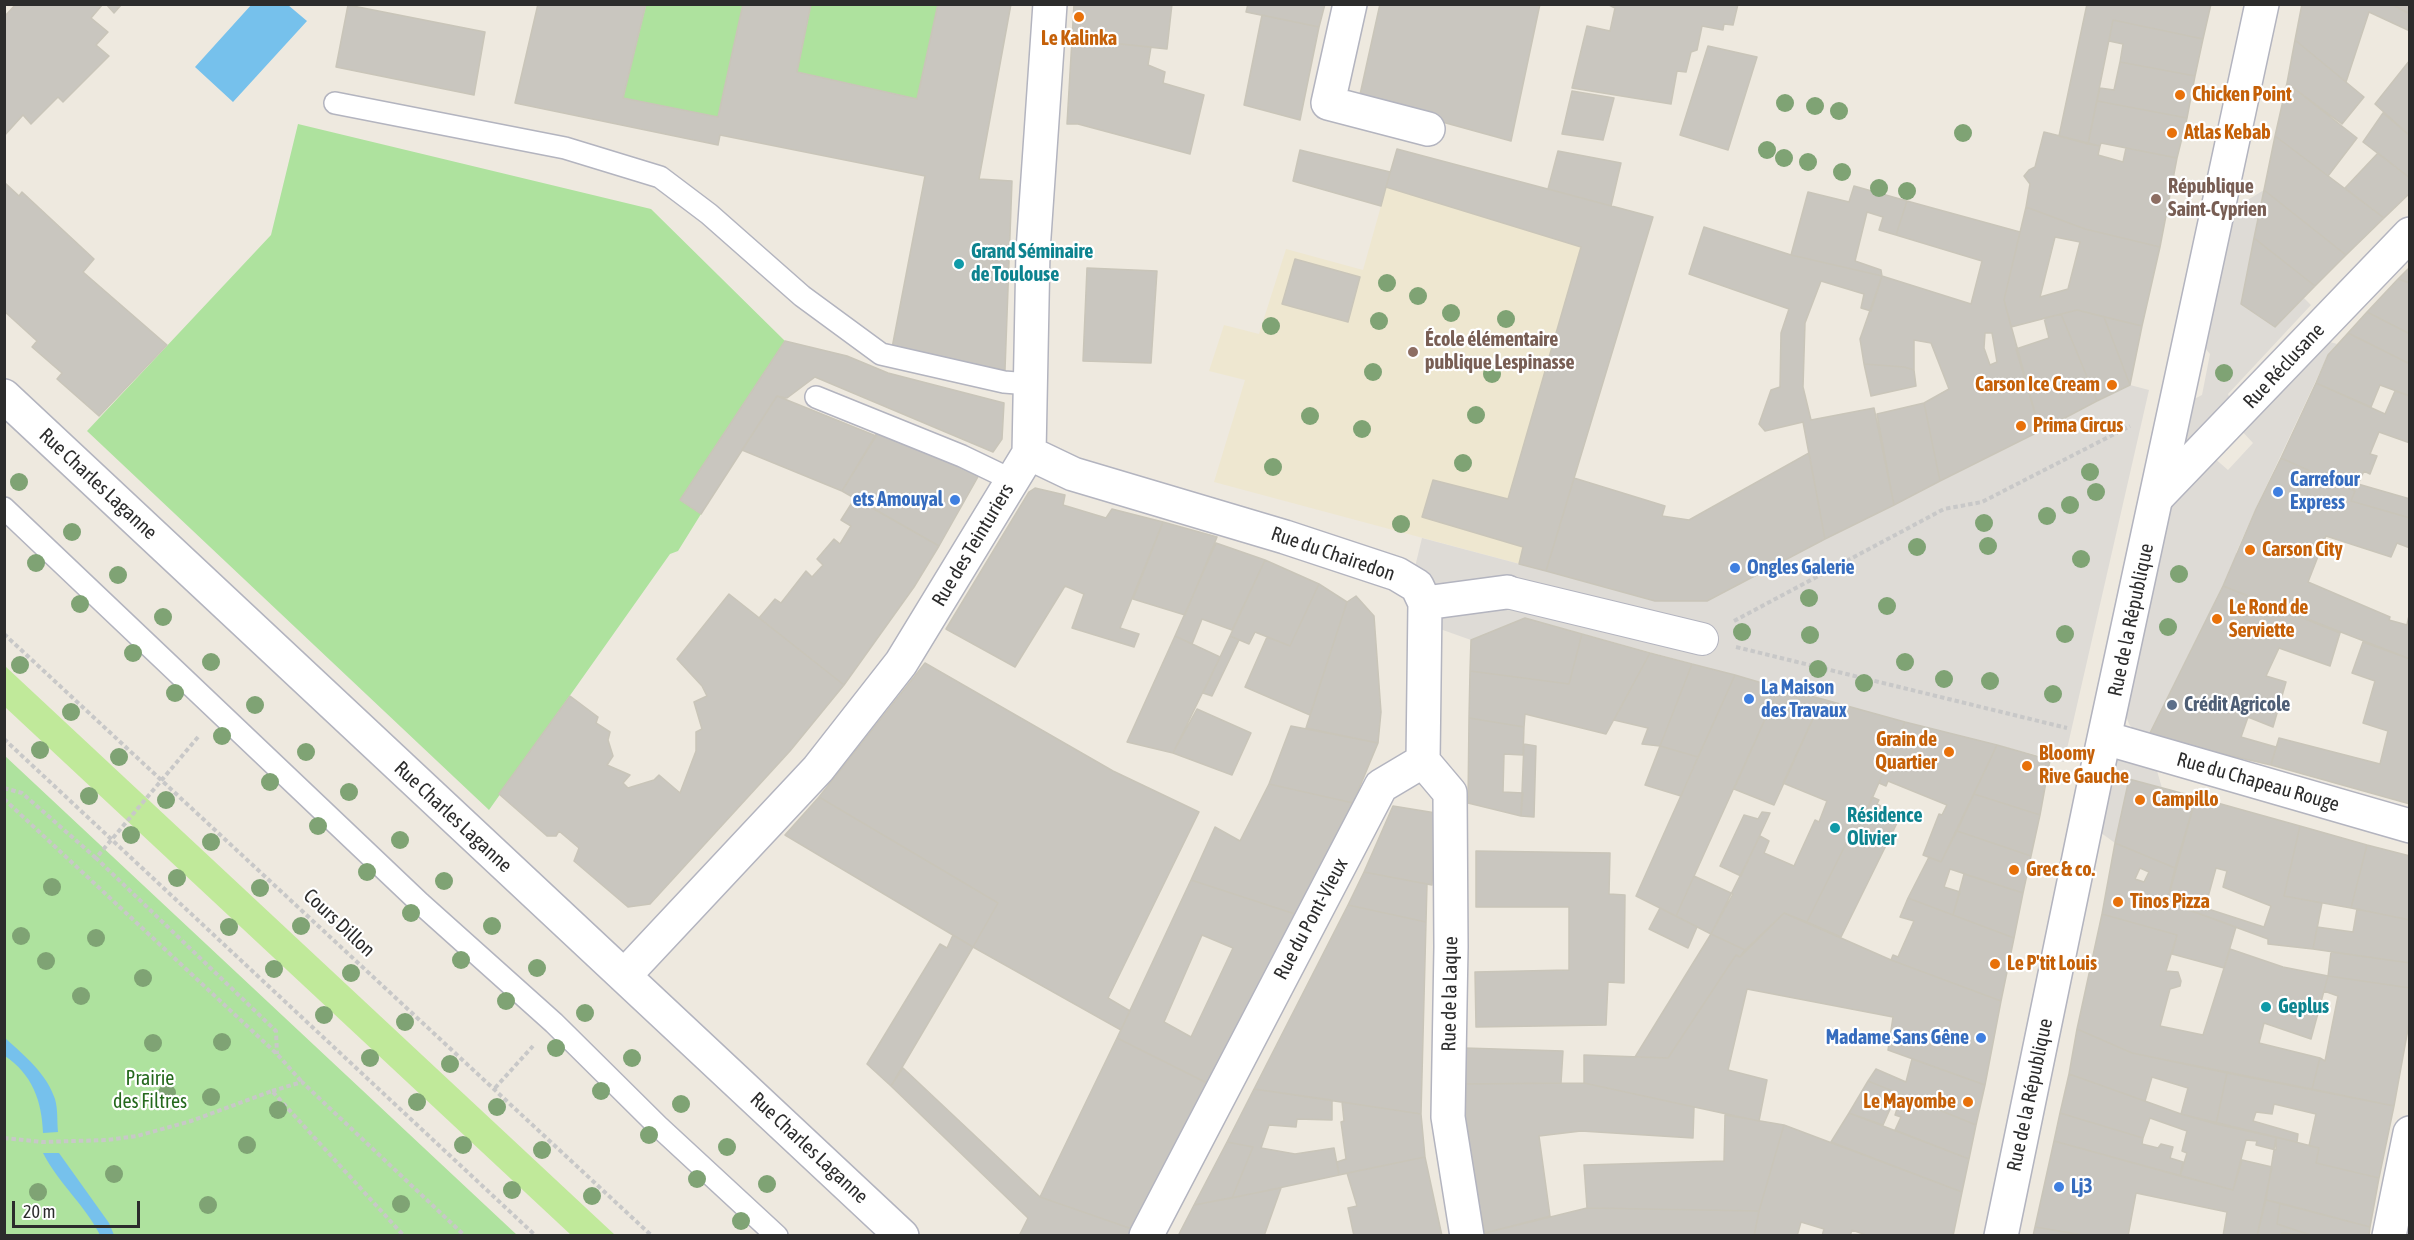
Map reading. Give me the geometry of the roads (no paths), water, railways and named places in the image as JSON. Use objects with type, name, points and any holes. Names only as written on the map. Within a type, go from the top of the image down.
[{"type":"street","points":[[1020,467],[1029,384],[1033,251],[1050,4]]},
{"type":"street","points":[[1350,4],[1328,103],[1428,129]]},
{"type":"street","name":"Rue de la République","points":[[2001,1236],[2262,4]]},
{"type":"street","name":"Rue Réclusane","points":[[2157,497],[2409,234]]},
{"type":"street","name":"Rue Charles Laganne","points":[[4,396],[902,1236]]},
{"type":"street","name":"Rue du Chairedon","points":[[1020,467],[1073,474],[1285,537],[1397,574],[1416,586],[1425,603]]},
{"type":"street","name":"Rue des Teinturiers","points":[[624,975],[818,769],[887,681],[913,644],[1020,467]]},
{"type":"street","points":[[1422,761],[1425,603],[1507,592],[1702,639]]},
{"type":"street","name":"Rue du Chapeau Rouge","points":[[2105,738],[2409,826]]},
{"type":"street","name":"Rue du Pont-Vieux","points":[[1146,1236],[1381,786],[1422,761]]},
{"type":"street","name":"Rue de la Laque","points":[[1422,761],[1450,793],[1451,947],[1448,1117],[1467,1236]]},
{"type":"street","points":[[2389,1236],[2409,1133]]},
{"type":"lane","points":[[335,103],[565,148],[660,177],[709,214],[802,296],[881,354],[1004,382],[1029,384]]},
{"type":"lane","points":[[816,397],[962,456],[1020,467]]},
{"type":"lane","points":[[4,508],[420,903],[554,1023],[658,1126],[777,1236]]},
{"type":"water","points":[[252,4],[288,5],[307,21],[233,102],[195,67]]},
{"type":"water","points":[[5,1038],[20,1051],[46,1081],[56,1103],[58,1132],[43,1133],[38,1099],[34,1089],[22,1071],[5,1056]]},
{"type":"water","points":[[43,1153],[59,1153],[109,1223],[114,1235],[100,1235]]},
{"type":"place","name":"Le Kalinka","points":[[1079,17]]},
{"type":"place","name":"Chicken Point","points":[[2180,95]]},
{"type":"place","name":"Atlas Kebab","points":[[2172,133]]},
{"type":"place","name":"République Saint-Cyprien","points":[[2156,199]]},
{"type":"place","name":"Grand Séminaire de Toulouse","points":[[959,264]]},
{"type":"place","name":"École élémentaire publique Lespinasse","points":[[1413,352]]},
{"type":"place","name":"Carson Ice Cream","points":[[2112,385]]},
{"type":"place","name":"Prima Circus","points":[[2021,426]]},
{"type":"place","name":"Carrefour Express","points":[[2278,492]]},
{"type":"place","name":"ets Amouyal","points":[[955,500]]},
{"type":"place","name":"Carson City","points":[[2250,550]]},
{"type":"place","name":"Ongles Galerie","points":[[1735,568]]},
{"type":"place","name":"Le Rond de Serviette","points":[[2217,619]]},
{"type":"place","name":"La Maison des Travaux","points":[[1749,699]]},
{"type":"place","name":"Crédit Agricole","points":[[2172,705]]},
{"type":"place","name":"Grain de Quartier","points":[[1949,752]]},
{"type":"place","name":"Bloomy Rive Gauche","points":[[2027,766]]},
{"type":"place","name":"Campillo","points":[[2140,800]]},
{"type":"place","name":"Résidence Olivier","points":[[1835,828]]},
{"type":"place","name":"Grec & co.","points":[[2014,870]]},
{"type":"place","name":"Tinos Pizza","points":[[2118,902]]},
{"type":"place","name":"Le P'tit Louis","points":[[1995,964]]},
{"type":"place","name":"Geplus","points":[[2266,1007]]},
{"type":"place","name":"Madame Sans Gêne","points":[[1981,1038]]},
{"type":"place","name":"Le Mayombe","points":[[1968,1102]]},
{"type":"place","name":"Lj3","points":[[2059,1187]]},
{"type":"park label","name":"Prairie des Filtres","points":[[150,1090]]}]
